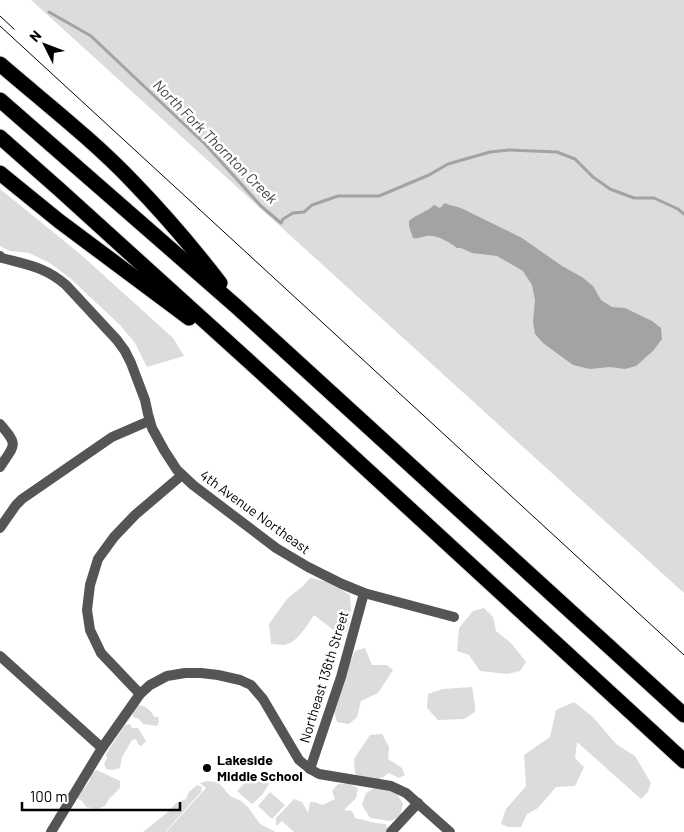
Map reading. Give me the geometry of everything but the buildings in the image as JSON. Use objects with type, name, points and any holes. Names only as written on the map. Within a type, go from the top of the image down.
[{"type":"highway","points":[[0,64],[89,141],[133,183],[198,255],[237,307]]},
{"type":"highway","points":[[0,100],[237,307],[684,715]]},
{"type":"highway","points":[[0,138],[264,375],[684,761]]},
{"type":"highway","points":[[0,173],[59,221],[264,375]]},
{"type":"street","name":"4th Avenue Northeast","points":[[1,258],[44,270],[59,279],[117,340],[132,362],[145,400],[149,421],[164,450],[182,476],[205,495],[288,555],[333,580],[364,593],[454,617]]},
{"type":"street","points":[[0,528],[22,499],[112,436],[149,421]]},
{"type":"street","points":[[0,424],[14,443],[0,467]]},
{"type":"street","points":[[140,694],[101,653],[90,630],[87,610],[90,585],[98,559],[114,538],[135,515],[182,476]]},
{"type":"street","name":"Northeast 136th Street","points":[[310,770],[341,678],[364,593]]},
{"type":"street","points":[[0,656],[102,748]]},
{"type":"street","points":[[51,832],[102,748],[140,694],[150,685],[167,676],[185,673],[218,675],[240,680],[251,686],[258,692],[299,760],[310,770],[319,774],[391,786],[406,793],[450,832]]},
{"type":"street","points":[[391,832],[418,803]]},
{"type":"shaded area","points":[[31,0],[684,0],[684,593]]},
{"type":"shaded area","points":[[0,189],[79,253],[173,338],[184,356],[147,367],[135,343],[120,325],[70,278],[48,262],[29,253],[10,251],[0,246]]},
{"type":"shaded area","points":[[445,203],[463,209],[522,238],[562,266],[582,277],[593,286],[601,300],[612,307],[625,308],[652,321],[661,328],[662,339],[653,351],[636,366],[625,369],[610,367],[590,369],[573,365],[543,343],[535,334],[533,322],[535,300],[532,285],[523,271],[497,256],[472,253],[457,248],[439,237],[413,238],[409,221],[434,205],[440,208]]},
{"type":"shaded area","points":[[310,578],[329,582],[350,595],[351,611],[347,631],[340,635],[314,615],[301,634],[292,642],[283,645],[271,644],[269,624],[287,599]]},
{"type":"shaded area","points":[[484,608],[493,617],[496,631],[511,643],[526,662],[520,671],[507,674],[480,671],[469,655],[457,651],[459,628],[473,611]]},
{"type":"shaded area","points":[[365,648],[372,665],[387,665],[393,670],[378,693],[361,701],[357,717],[349,724],[337,722],[333,708],[341,684],[355,651]]},
{"type":"shaded area","points":[[472,687],[475,712],[464,719],[438,720],[427,708],[428,694],[443,689]]},
{"type":"shaded area","points":[[574,702],[593,717],[616,744],[635,756],[651,783],[648,792],[641,799],[577,742],[575,758],[584,767],[575,786],[556,787],[538,808],[527,814],[521,827],[508,827],[501,824],[506,809],[526,786],[524,755],[550,737],[556,710]]},
{"type":"shaded area","points":[[138,705],[148,709],[154,717],[158,717],[159,722],[157,726],[143,724],[139,719],[133,717],[133,709]]},
{"type":"shaded area","points":[[130,724],[132,728],[138,728],[146,741],[141,746],[136,739],[132,740],[122,757],[120,768],[106,769],[104,764],[107,758],[106,754],[125,725]]},
{"type":"shaded area","points":[[382,734],[389,747],[388,759],[402,768],[405,775],[399,778],[389,773],[380,779],[372,780],[355,774],[354,759],[370,735]]},
{"type":"shaded area","points":[[97,770],[120,781],[120,788],[108,800],[105,806],[97,809],[86,807],[77,798],[78,792],[89,782],[91,773]]},
{"type":"shaded area","points":[[255,772],[269,784],[262,795],[252,804],[237,791]]},
{"type":"shaded area","points":[[207,781],[220,784],[230,796],[248,807],[260,824],[276,832],[166,832],[206,788],[200,783]]},
{"type":"shaded area","points":[[338,784],[349,784],[358,788],[356,798],[344,810],[352,811],[355,818],[386,824],[388,831],[294,832],[282,821],[276,826],[276,818],[294,799],[302,802],[308,813],[310,802],[322,805],[335,799],[332,791]]},
{"type":"shaded area","points":[[197,785],[202,787],[201,792],[165,832],[143,832],[176,803],[186,799],[189,792]]},
{"type":"shaded area","points":[[376,787],[396,792],[403,804],[400,817],[390,821],[370,818],[362,805],[366,793]]},
{"type":"shaded area","points":[[270,792],[285,805],[272,819],[258,806]]},
{"type":"waterway","name":"North Fork Thornton Creek","points":[[49,12],[91,36],[206,145],[261,206],[281,223],[283,219],[293,213],[304,212],[312,205],[338,196],[379,196],[429,175],[448,164],[490,152],[509,150],[557,152],[575,159],[593,177],[610,189],[634,198],[654,198],[678,209],[684,214]]},
{"type":"tram line","points":[[0,16],[14,29]]},
{"type":"tram line","points":[[0,26],[684,655]]},
{"type":"place","name":"Lakeside Middle School","points":[[207,768]]}]
